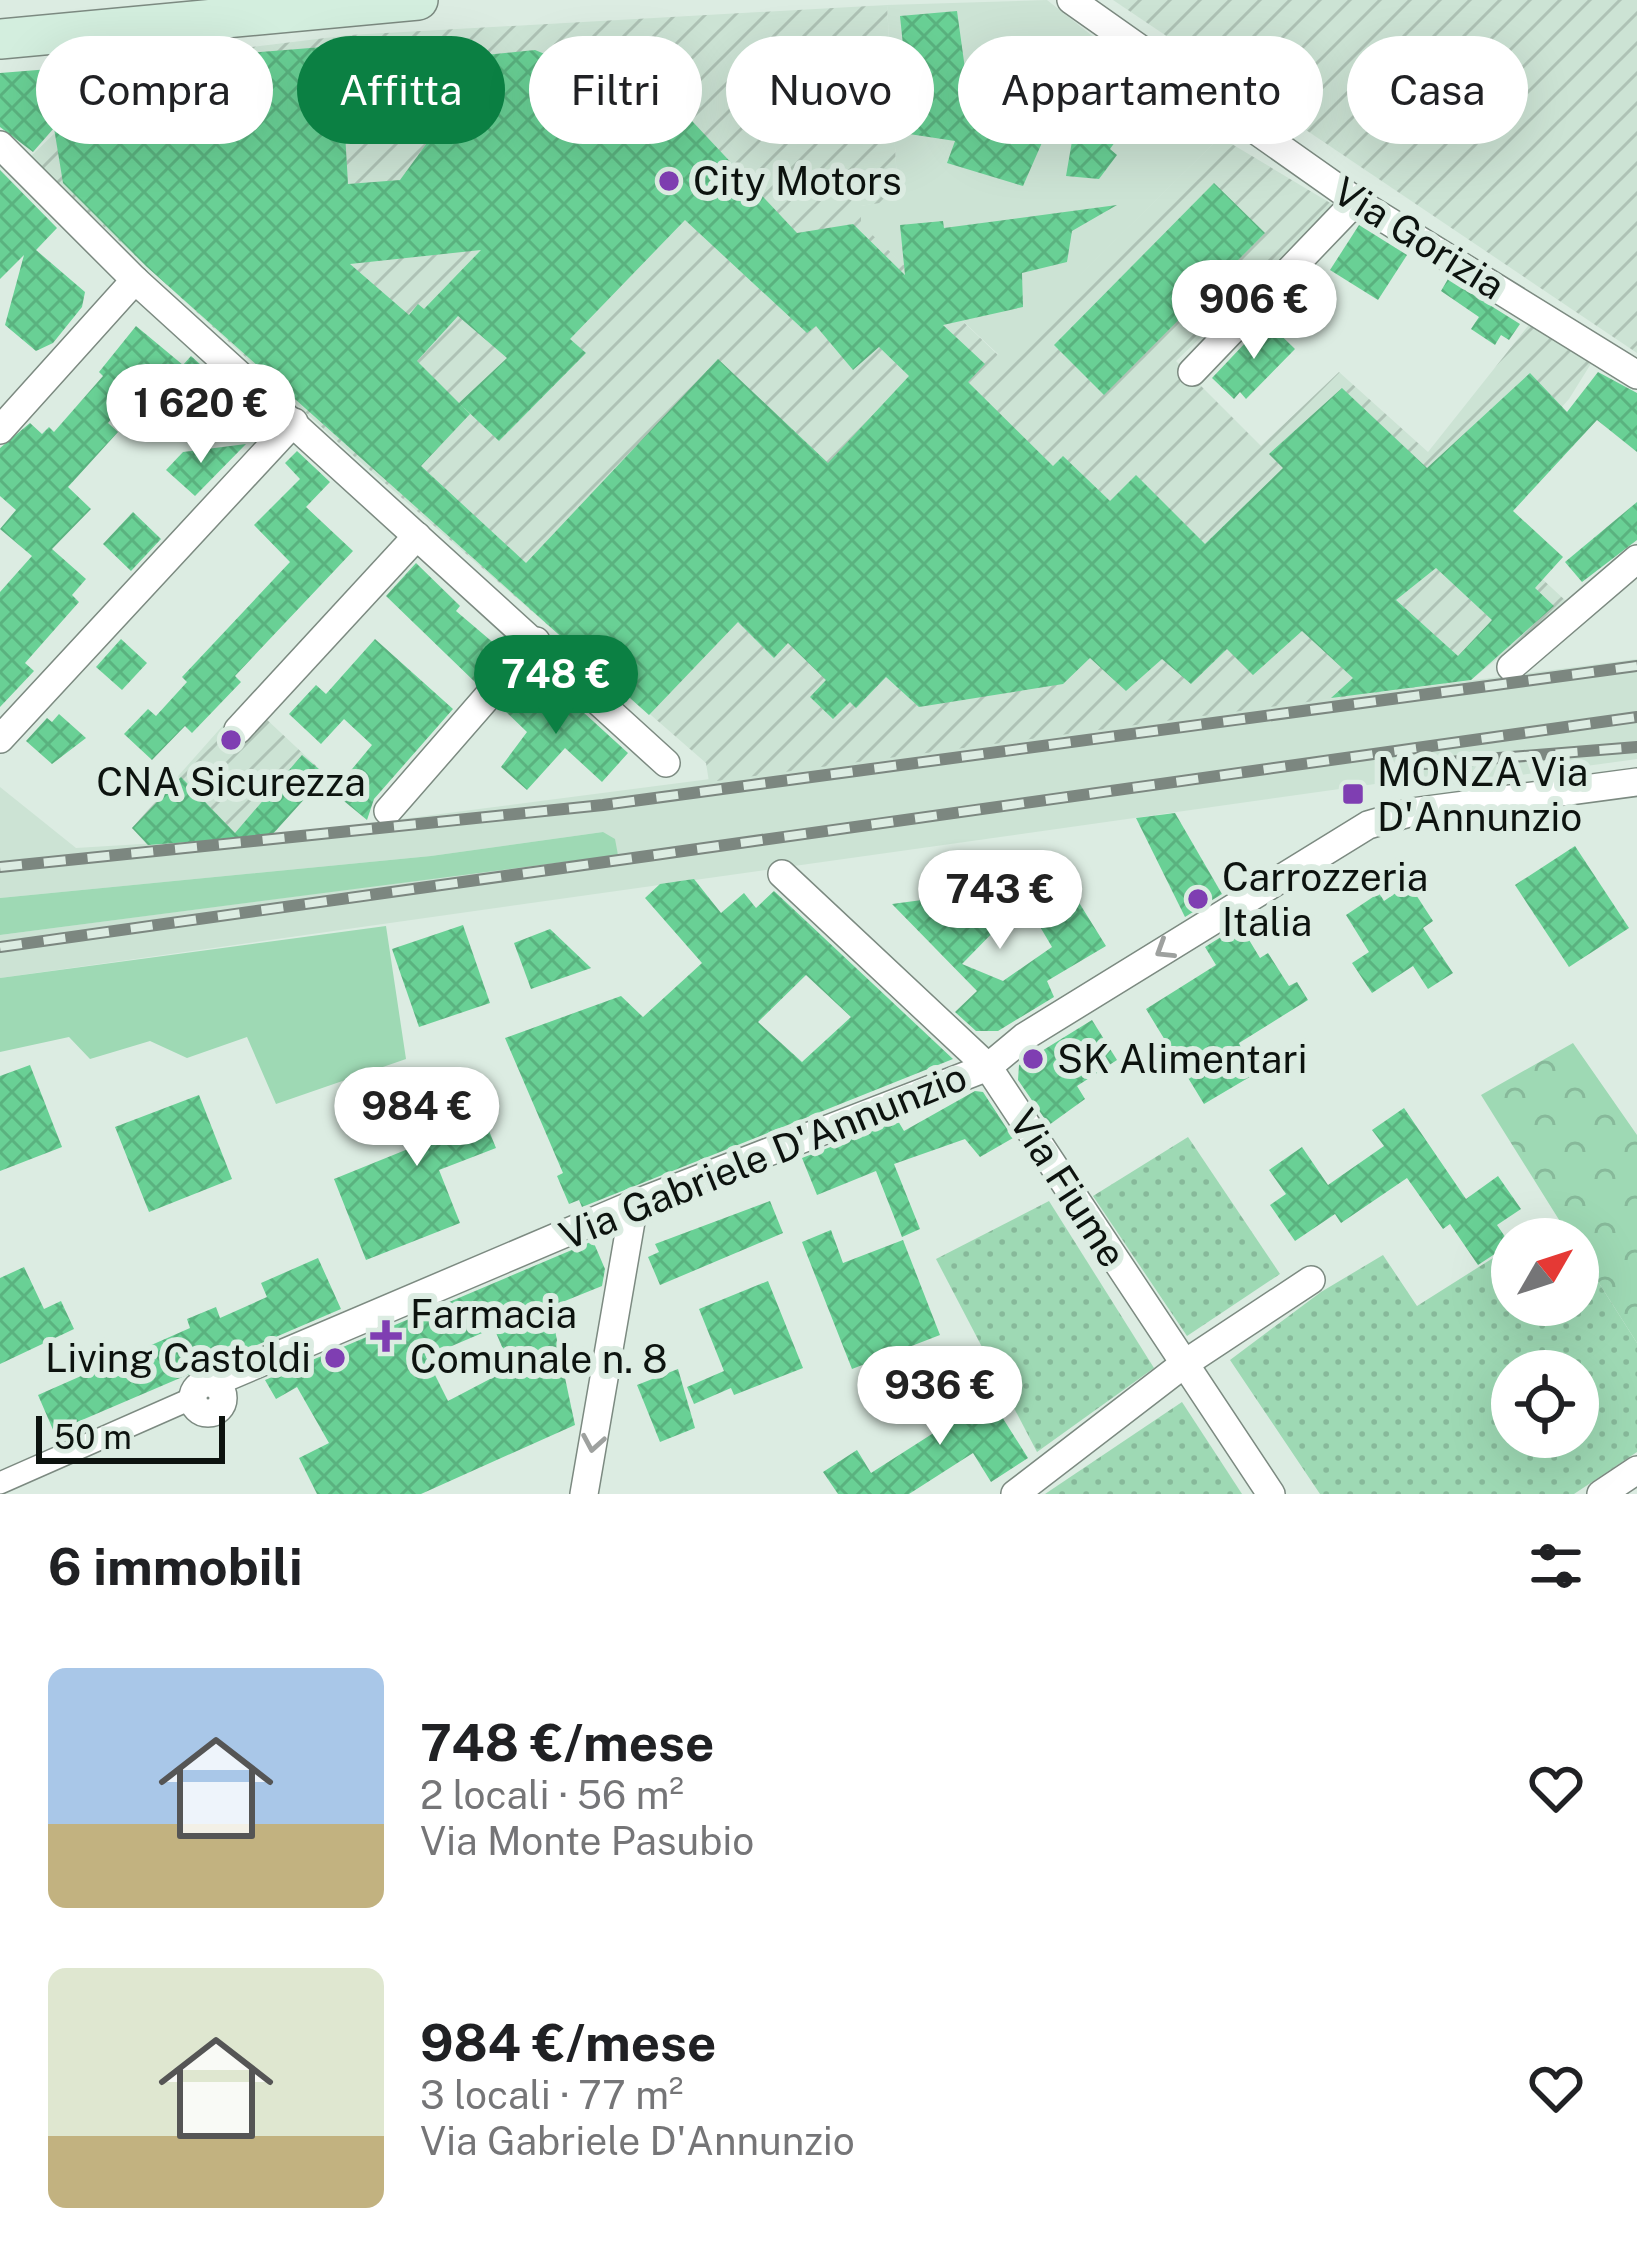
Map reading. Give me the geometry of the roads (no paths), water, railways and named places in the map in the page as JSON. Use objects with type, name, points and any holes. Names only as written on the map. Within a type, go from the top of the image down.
[{"type":"main road","points":[[0,39],[418,0]]},
{"type":"street","name":"Via Gorizia","points":[[1083,4],[1356,201],[1637,374]]},
{"type":"street","points":[[0,146],[135,280],[666,763]]},
{"type":"street","points":[[1192,372],[1356,201]]},
{"type":"street","points":[[0,430],[135,280]]},
{"type":"street","points":[[0,739],[294,422]]},
{"type":"street","points":[[238,730],[417,536]]},
{"type":"street","points":[[1511,667],[1637,559]]},
{"type":"street","points":[[388,811],[536,641]]},
{"type":"street","name":"Via Gabriele D'Annunzio","points":[[0,1483],[634,1204],[988,1067],[1024,1037],[1341,839],[1412,812],[1637,782]]},
{"type":"street","name":"Via Fiume","points":[[782,874],[988,1067],[1271,1494]]},
{"type":"street","points":[[584,1494],[634,1204]]},
{"type":"street","points":[[1015,1494],[1184,1364],[1311,1280]]},
{"type":"street","points":[[1601,1494],[1637,1470]]},
{"type":"railway","points":[[0,867],[603,805],[1637,666]]},
{"type":"railway","points":[[0,947],[1637,717]]},
{"type":"railway","points":[[1424,764],[1637,747]]},
{"type":"place","name":"City Motors","points":[[669,181]]},
{"type":"place","name":"CNA Sicurezza","points":[[231,740]]},
{"type":"place","name":"MONZA Via D'Annunzio","points":[[1353,794]]},
{"type":"place","name":"Carrozzeria Italia","points":[[1198,899]]},
{"type":"place","name":"SK Alimentari","points":[[1033,1059]]},
{"type":"place","name":"Farmacia Comunale n. 8","points":[[386,1336]]},
{"type":"place","name":"Living Castoldi","points":[[335,1358]]}]
